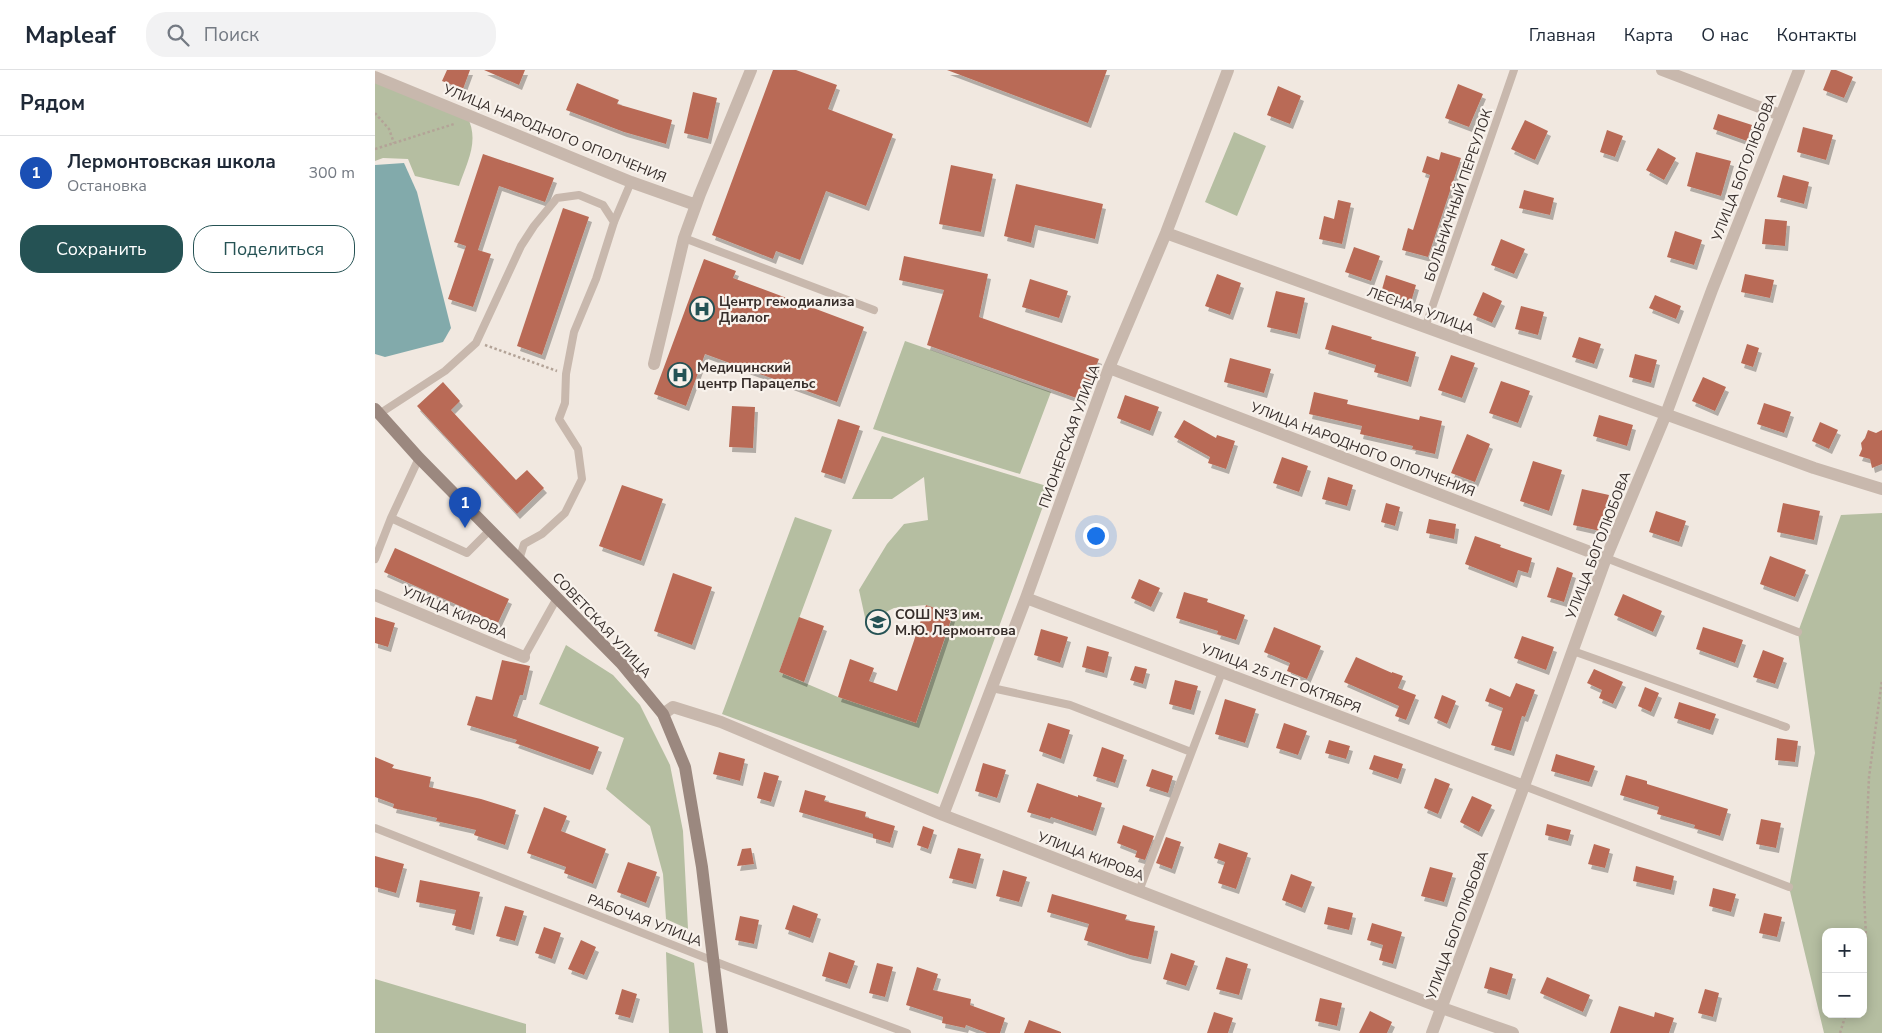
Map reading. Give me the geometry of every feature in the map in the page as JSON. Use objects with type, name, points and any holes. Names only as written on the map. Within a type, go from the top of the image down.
[{"type":"main road","name":"СОВЕТСКАЯ УЛИЦА","points":[[377,412],[419,458],[621,663],[663,714],[685,767],[702,867],[722,1033]]},
{"type":"street","points":[[654,364],[684,238],[751,70]]},
{"type":"street","name":"ПИОНЕРСКАЯ УЛИЦА","points":[[943,815],[1026,598],[1109,368],[1166,233],[1228,70]]},
{"type":"street","points":[[1662,70],[1780,115]]},
{"type":"street","name":"УЛИЦА БОГОЛЮБОВА","points":[[1432,1033],[1525,786],[1607,558],[1666,414],[1799,70]]},
{"type":"street","name":"УЛИЦА НАРОДНОГО ОПОЛЧЕНИЯ","points":[[375,77],[631,182],[696,205]]},
{"type":"street","name":"ЛЕСНАЯ УЛИЦА","points":[[1166,233],[1814,468],[1882,490]]},
{"type":"street","name":"УЛИЦА НАРОДНОГО ОПОЛЧЕНИЯ","points":[[1109,368],[1607,558]]},
{"type":"street","name":"УЛИЦА КИРОВА","points":[[375,595],[524,657]]},
{"type":"street","name":"УЛИЦА 25 ЛЕТ ОКТЯБРЯ","points":[[1026,598],[1525,786]]},
{"type":"street","name":"УЛИЦА КИРОВА","points":[[663,714],[673,707],[721,722],[943,815],[1442,1008],[1513,1033]]},
{"type":"lane","name":"БОЛЬНИЧНЫЙ ПЕРЕУЛОК","points":[[1425,328],[1514,70]]},
{"type":"lane","points":[[519,560],[524,544],[542,534],[565,513],[582,479],[578,449],[559,419],[565,403],[566,374],[574,332],[596,279],[614,222],[631,182]]},
{"type":"lane","points":[[377,412],[445,371],[476,343],[521,246],[534,226],[557,198],[579,196],[603,205],[614,222]]},
{"type":"lane","points":[[684,238],[874,310]]},
{"type":"lane","points":[[375,559],[391,518],[419,458]]},
{"type":"lane","points":[[391,518],[467,552],[490,530]]},
{"type":"lane","points":[[1607,558],[1797,632]]},
{"type":"lane","points":[[524,657],[557,598]]},
{"type":"lane","points":[[1573,651],[1786,727]]},
{"type":"lane","points":[[1139,891],[1222,672]]},
{"type":"lane","points":[[992,688],[1070,705],[1191,752]]},
{"type":"lane","points":[[1525,786],[1789,887]]},
{"type":"lane","name":"РАБОЧАЯ УЛИЦА","points":[[375,828],[907,1033]]},
{"type":"path","points":[[375,113],[389,129],[394,143]]},
{"type":"path","points":[[375,148],[454,124],[457,119]]},
{"type":"path","points":[[476,343],[566,374]]},
{"type":"path","points":[[1865,928],[1863,891],[1869,777],[1882,680]]},
{"type":"path","points":[[1840,1033],[1844,1018]]},
{"type":"green space","points":[[375,80],[467,116],[471,125],[472,143],[459,186],[415,176],[408,159],[383,158],[375,161]]},
{"type":"green space","points":[[1234,132],[1266,146],[1237,216],[1205,202]]},
{"type":"green space","points":[[905,341],[1051,392],[1020,474],[873,429]]},
{"type":"green space","points":[[882,436],[1050,487],[938,794],[722,714],[795,517],[832,530],[779,672],[838,697],[916,723],[953,615],[926,605],[894,608],[866,622],[859,590],[887,544],[904,524],[928,520],[924,477],[892,499],[852,499]]},
{"type":"green space","points":[[1882,513],[1882,1033],[1824,1033],[1789,887],[1815,753],[1798,632],[1841,515]]},
{"type":"green space","points":[[566,645],[613,675],[640,705],[670,765],[683,831],[688,929],[666,919],[663,874],[650,826],[606,789],[624,738],[539,704]]},
{"type":"green space","points":[[666,952],[694,963],[703,1033],[669,1033]]},
{"type":"green space","points":[[375,979],[526,1024],[526,1033],[375,1033]]},
{"type":"water","points":[[404,163],[417,192],[451,328],[443,342],[385,357],[375,354],[375,165]]},
{"type":"building","points":[[447,70],[470,70],[463,89],[442,81]]},
{"type":"building","points":[[484,70],[525,70],[519,85]]},
{"type":"building","points":[[773,70],[796,70],[837,85],[828,109],[893,134],[866,206],[826,191],[800,260],[776,251],[773,259],[712,235]]},
{"type":"building","points":[[947,70],[1107,70],[1088,123]]},
{"type":"building","points":[[1831,70],[1836,70],[1853,77],[1844,98],[1823,90]]},
{"type":"building","points":[[577,83],[619,100],[617,104],[672,120],[666,144],[624,132],[566,110]]},
{"type":"building","points":[[1458,84],[1483,94],[1469,127],[1445,118]]},
{"type":"building","points":[[1278,86],[1301,96],[1290,124],[1267,115]]},
{"type":"building","points":[[693,92],[717,98],[708,139],[684,133]]},
{"type":"building","points":[[1718,114],[1752,125],[1747,141],[1713,129]]},
{"type":"building","points":[[1525,120],[1548,131],[1535,160],[1511,149]]},
{"type":"building","points":[[1803,127],[1833,135],[1826,160],[1797,152]]},
{"type":"building","points":[[1607,130],[1623,136],[1615,157],[1600,152]]},
{"type":"building","points":[[1658,148],[1676,158],[1664,180],[1646,170]]},
{"type":"building","points":[[1441,152],[1461,158],[1428,257],[1402,250],[1408,228],[1413,230],[1430,175],[1422,172],[1427,156],[1439,160]]},
{"type":"building","points":[[1696,152],[1731,161],[1721,196],[1687,186]]},
{"type":"building","points":[[483,154],[554,178],[545,202],[499,186],[478,250],[491,254],[473,307],[448,299],[466,246],[454,242]]},
{"type":"building","points":[[951,165],[993,174],[981,232],[939,224]]},
{"type":"building","points":[[1783,175],[1809,182],[1804,204],[1777,197]]},
{"type":"building","points":[[1016,184],[1103,204],[1095,239],[1035,225],[1031,243],[1004,236]]},
{"type":"building","points":[[1524,190],[1554,198],[1550,215],[1519,208]]},
{"type":"building","points":[[1338,200],[1351,203],[1342,244],[1319,239],[1324,216],[1334,219]]},
{"type":"building","points":[[563,208],[589,217],[542,355],[517,346]]},
{"type":"building","points":[[1765,219],[1787,221],[1785,246],[1762,244]]},
{"type":"building","points":[[1675,231],[1702,240],[1694,265],[1667,257]]},
{"type":"building","points":[[1501,239],[1525,249],[1514,274],[1491,265]]},
{"type":"building","points":[[1354,247],[1380,256],[1371,281],[1345,272]]},
{"type":"building","points":[[904,256],[988,274],[979,317],[1099,359],[1082,400],[927,345],[944,290],[899,280]]},
{"type":"building","points":[[704,259],[736,271],[733,278],[864,327],[837,402],[705,354],[686,406],[654,394]]},
{"type":"building","points":[[1217,274],[1241,283],[1230,315],[1205,306]]},
{"type":"building","points":[[1745,274],[1774,280],[1770,298],[1741,292]]},
{"type":"building","points":[[1386,275],[1416,285],[1411,302],[1381,293]]},
{"type":"building","points":[[1030,279],[1068,291],[1059,318],[1022,307]]},
{"type":"building","points":[[1276,291],[1305,298],[1297,334],[1267,327]]},
{"type":"building","points":[[1483,292],[1502,301],[1492,323],[1473,315]]},
{"type":"building","points":[[1655,295],[1681,306],[1676,319],[1649,308]]},
{"type":"building","points":[[1521,306],[1544,312],[1538,335],[1515,329]]},
{"type":"building","points":[[1332,325],[1416,352],[1408,382],[1374,372],[1376,365],[1325,349]]},
{"type":"building","points":[[1579,337],[1601,344],[1594,364],[1572,357]]},
{"type":"building","points":[[1747,344],[1759,348],[1753,367],[1741,363]]},
{"type":"building","points":[[1635,354],[1657,360],[1651,383],[1629,377]]},
{"type":"building","points":[[1451,355],[1475,363],[1462,398],[1438,390]]},
{"type":"building","points":[[1230,358],[1271,369],[1264,393],[1224,382]]},
{"type":"building","points":[[1703,377],[1726,387],[1715,411],[1692,401]]},
{"type":"building","points":[[1501,381],[1530,391],[1518,423],[1489,413]]},
{"type":"building","points":[[443,382],[460,401],[451,410],[516,480],[527,470],[544,488],[517,514],[417,406]]},
{"type":"building","points":[[1314,392],[1348,400],[1347,404],[1419,420],[1420,416],[1442,421],[1435,454],[1412,449],[1413,446],[1360,434],[1362,426],[1309,414]]},
{"type":"building","points":[[1125,395],[1159,407],[1150,431],[1117,418]]},
{"type":"building","points":[[1764,403],[1791,412],[1784,433],[1757,424]]},
{"type":"building","points":[[732,406],[755,407],[753,448],[729,447]]},
{"type":"building","points":[[1599,415],[1633,425],[1627,446],[1593,436]]},
{"type":"building","points":[[838,419],[860,426],[842,479],[821,472]]},
{"type":"building","points":[[1184,420],[1216,438],[1217,435],[1235,441],[1226,469],[1208,463],[1210,457],[1174,437]]},
{"type":"building","points":[[1820,422],[1838,430],[1829,449],[1812,441]]},
{"type":"building","points":[[1868,430],[1876,433],[1882,430],[1882,464],[1872,468],[1870,459],[1859,456],[1862,449],[1861,443]]},
{"type":"building","points":[[1467,434],[1490,444],[1475,482],[1451,473]]},
{"type":"building","points":[[1282,457],[1308,466],[1299,492],[1273,483]]},
{"type":"building","points":[[1533,461],[1562,470],[1549,511],[1520,501]]},
{"type":"building","points":[[1328,477],[1353,485],[1347,506],[1322,499]]},
{"type":"building","points":[[622,485],[663,499],[641,561],[599,546]]},
{"type":"building","points":[[1582,489],[1609,495],[1600,531],[1573,525]]},
{"type":"building","points":[[1386,503],[1400,507],[1395,526],[1381,522]]},
{"type":"building","points":[[1783,503],[1820,511],[1814,540],[1777,532]]},
{"type":"building","points":[[1656,511],[1686,521],[1679,542],[1649,532]]},
{"type":"building","points":[[1429,519],[1456,524],[1454,539],[1426,533]]},
{"type":"building","points":[[1475,536],[1532,558],[1528,573],[1518,570],[1514,583],[1465,564]]},
{"type":"building","points":[[395,548],[509,599],[498,623],[384,572]]},
{"type":"building","points":[[1770,556],[1806,570],[1795,597],[1760,584]]},
{"type":"building","points":[[1557,567],[1573,573],[1564,602],[1547,597]]},
{"type":"building","points":[[673,573],[712,587],[692,645],[654,631]]},
{"type":"building","points":[[1139,579],[1160,588],[1151,607],[1131,598]]},
{"type":"building","points":[[1184,592],[1208,599],[1207,602],[1245,615],[1236,640],[1217,634],[1218,631],[1176,618]]},
{"type":"building","points":[[1623,594],[1662,611],[1653,632],[1614,615]]},
{"type":"building","points":[[926,605],[953,614],[916,723],[838,697],[850,659],[874,668],[869,681],[897,691]]},
{"type":"building","points":[[375,617],[395,623],[388,647],[375,643]]},
{"type":"building","points":[[799,617],[824,626],[804,682],[779,672]]},
{"type":"building","points":[[1274,627],[1321,646],[1307,679],[1287,671],[1290,663],[1264,652]]},
{"type":"building","points":[[1703,627],[1743,640],[1735,663],[1696,649]]},
{"type":"building","points":[[1041,629],[1068,637],[1060,663],[1034,655]]},
{"type":"building","points":[[1522,636],[1554,647],[1546,670],[1514,658]]},
{"type":"building","points":[[1087,646],[1109,652],[1104,673],[1082,667]]},
{"type":"building","points":[[1763,650],[1784,658],[1775,684],[1753,677]]},
{"type":"building","points":[[1356,657],[1403,676],[1398,688],[1416,695],[1406,720],[1395,716],[1399,706],[1344,682]]},
{"type":"building","points":[[502,660],[530,666],[523,695],[520,695],[513,716],[599,747],[590,770],[515,743],[517,740],[467,725],[476,696],[492,700]]},
{"type":"building","points":[[1135,666],[1147,669],[1143,684],[1130,680]]},
{"type":"building","points":[[1594,669],[1623,682],[1613,704],[1599,698],[1602,690],[1587,683]]},
{"type":"building","points":[[1175,680],[1198,686],[1191,710],[1169,704]]},
{"type":"building","points":[[1516,683],[1535,690],[1525,717],[1522,716],[1511,751],[1491,745],[1503,708],[1485,701],[1490,688],[1510,697]]},
{"type":"building","points":[[1645,687],[1659,693],[1651,712],[1638,706]]},
{"type":"building","points":[[1442,695],[1456,701],[1447,724],[1434,718]]},
{"type":"building","points":[[1225,699],[1256,709],[1245,743],[1215,734]]},
{"type":"building","points":[[1679,702],[1716,714],[1710,730],[1674,718]]},
{"type":"building","points":[[1048,723],[1070,730],[1061,759],[1039,751]]},
{"type":"building","points":[[1284,723],[1307,731],[1298,755],[1276,748]]},
{"type":"building","points":[[1777,738],[1798,741],[1795,762],[1775,760]]},
{"type":"building","points":[[1329,740],[1350,746],[1346,759],[1325,753]]},
{"type":"building","points":[[1102,747],[1124,755],[1115,783],[1093,776]]},
{"type":"building","points":[[719,752],[745,759],[740,781],[713,774]]},
{"type":"building","points":[[1556,754],[1595,766],[1589,782],[1551,771]]},
{"type":"building","points":[[1374,755],[1403,764],[1398,779],[1369,769]]},
{"type":"building","points":[[375,757],[394,765],[392,768],[431,777],[429,787],[481,799],[516,810],[505,845],[474,835],[476,830],[436,821],[437,818],[393,808],[394,804],[375,797]]},
{"type":"building","points":[[983,763],[1006,770],[997,798],[975,791]]},
{"type":"building","points":[[1152,769],[1173,776],[1168,793],[1146,786]]},
{"type":"building","points":[[764,772],[779,776],[771,802],[757,798]]},
{"type":"building","points":[[1626,775],[1647,781],[1647,784],[1728,809],[1720,836],[1694,828],[1695,825],[1657,814],[1659,807],[1620,795]]},
{"type":"building","points":[[1435,778],[1450,784],[1438,814],[1424,808]]},
{"type":"building","points":[[1037,783],[1102,803],[1093,831],[1051,817],[1050,819],[1027,812]]},
{"type":"building","points":[[805,790],[826,796],[824,801],[866,812],[865,817],[895,826],[890,843],[873,838],[873,834],[799,812]]},
{"type":"building","points":[[1472,796],[1492,805],[1479,832],[1460,822]]},
{"type":"building","points":[[544,807],[567,816],[561,831],[606,849],[593,884],[564,873],[566,867],[527,853]]},
{"type":"building","points":[[1761,819],[1781,823],[1776,848],[1756,844]]},
{"type":"building","points":[[1547,824],[1571,830],[1568,841],[1545,835]]},
{"type":"building","points":[[1123,825],[1154,836],[1145,860],[1135,857],[1137,851],[1117,843]]},
{"type":"building","points":[[923,826],[934,830],[928,849],[917,845]]},
{"type":"building","points":[[1166,837],[1181,842],[1172,869],[1156,863]]},
{"type":"building","points":[[1219,843],[1248,853],[1236,889],[1218,883],[1225,862],[1214,858]]},
{"type":"building","points":[[1594,844],[1610,849],[1605,868],[1588,864]]},
{"type":"building","points":[[751,848],[754,864],[737,866],[742,849]]},
{"type":"building","points":[[958,848],[981,854],[973,884],[949,878]]},
{"type":"building","points":[[375,856],[404,864],[396,893],[375,887]]},
{"type":"building","points":[[628,862],[657,872],[646,903],[617,892]]},
{"type":"building","points":[[1636,866],[1674,876],[1671,890],[1633,881]]},
{"type":"building","points":[[1430,867],[1453,873],[1444,902],[1421,896]]},
{"type":"building","points":[[1003,870],[1027,877],[1019,902],[996,896]]},
{"type":"building","points":[[1291,874],[1312,882],[1302,908],[1282,900]]},
{"type":"building","points":[[420,880],[480,892],[471,930],[452,925],[456,910],[416,902]]},
{"type":"building","points":[[1713,888],[1736,894],[1731,912],[1709,906]]},
{"type":"building","points":[[1052,894],[1127,915],[1125,920],[1155,926],[1148,959],[1084,940],[1089,924],[1047,912]]},
{"type":"building","points":[[793,905],[818,914],[810,938],[785,929]]},
{"type":"building","points":[[505,906],[524,911],[515,941],[496,936]]},
{"type":"building","points":[[1328,907],[1353,913],[1349,930],[1324,924]]},
{"type":"building","points":[[1764,913],[1782,917],[1777,937],[1759,933]]},
{"type":"building","points":[[740,916],[759,920],[754,944],[735,940]]},
{"type":"building","points":[[1372,923],[1402,932],[1393,964],[1379,960],[1383,945],[1367,940]]},
{"type":"building","points":[[544,927],[561,933],[552,959],[535,953]]},
{"type":"building","points":[[581,940],[596,947],[584,975],[568,969]]},
{"type":"building","points":[[829,952],[855,961],[847,984],[822,976]]},
{"type":"building","points":[[1171,953],[1195,961],[1186,986],[1163,979]]},
{"type":"building","points":[[1226,957],[1248,964],[1239,995],[1216,989]]},
{"type":"building","points":[[877,963],[893,967],[885,997],[869,993]]},
{"type":"building","points":[[917,967],[938,974],[933,990],[971,999],[970,1005],[1005,1018],[1000,1033],[987,1033],[966,1025],[965,1028],[942,1023],[943,1017],[906,1005]]},
{"type":"building","points":[[1490,967],[1513,974],[1507,995],[1484,988]]},
{"type":"building","points":[[1547,977],[1590,995],[1583,1012],[1540,993]]},
{"type":"building","points":[[622,989],[637,994],[630,1018],[615,1014]]},
{"type":"building","points":[[1705,989],[1719,993],[1713,1017],[1698,1013]]},
{"type":"building","points":[[1320,998],[1342,1003],[1337,1026],[1315,1021]]},
{"type":"building","points":[[1619,1006],[1654,1017],[1655,1012],[1674,1018],[1669,1033],[1610,1033]]},
{"type":"building","points":[[1370,1011],[1392,1022],[1387,1033],[1359,1033]]},
{"type":"building","points":[[1214,1012],[1233,1018],[1228,1033],[1207,1033]]},
{"type":"building","points":[[1029,1020],[1061,1032],[1061,1033],[1024,1033]]},
{"type":"place","name":"Центр гемодиализа Диалог","points":[[702,309]]},
{"type":"place","name":"Медицинский центр Парацельс","points":[[680,375]]},
{"type":"place","name":"Лермонтовская школа","points":[[465,528]]},
{"type":"place","name":"СОШ №3 им. М.Ю. Лермонтова","points":[[878,622]]}]
